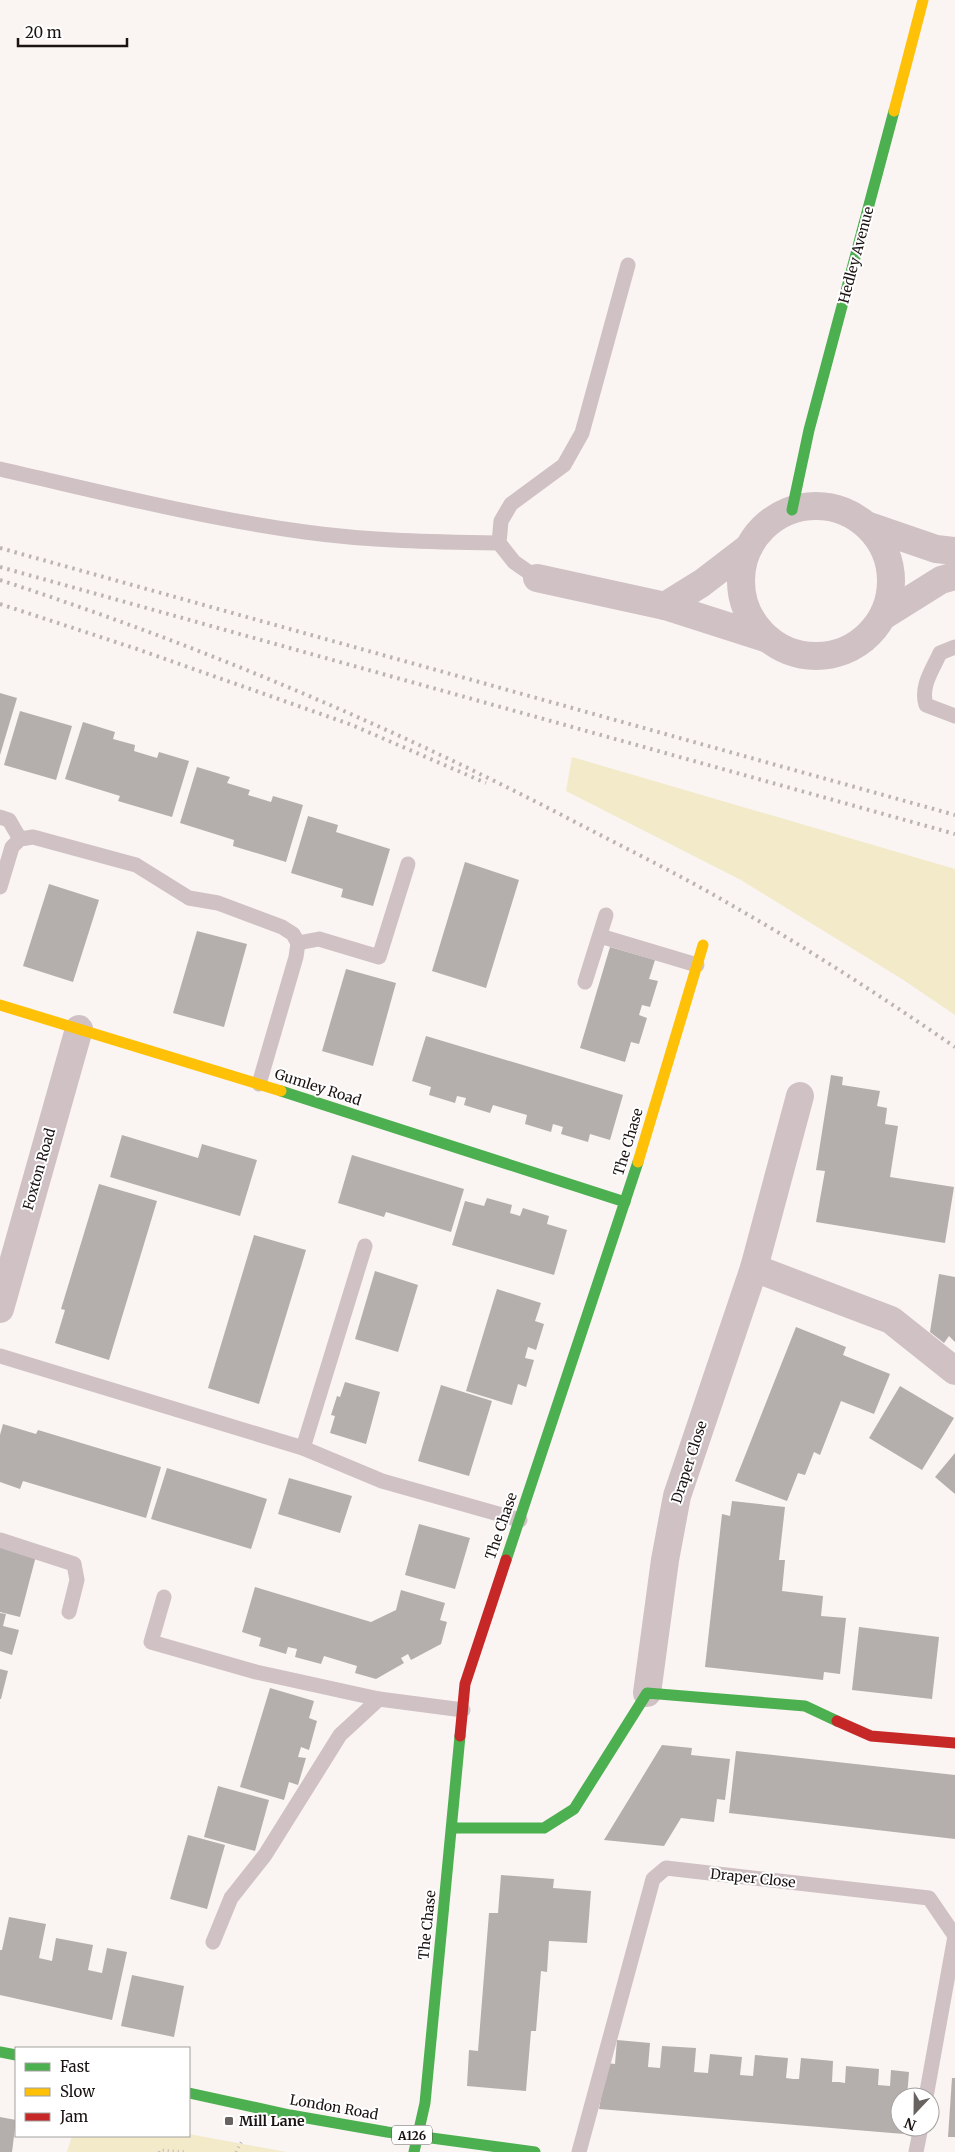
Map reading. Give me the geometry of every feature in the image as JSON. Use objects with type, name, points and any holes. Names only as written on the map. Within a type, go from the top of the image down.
[{"type":"street","name":"Hedley Avenue","points":[[792,510],[809,430],[923,0]]},
{"type":"street","points":[[768,639],[751,619],[743,602],[741,572],[749,547],[760,530],[783,513],[808,505],[830,506],[855,515],[869,526],[885,547],[892,576],[885,615]]},
{"type":"street","points":[[869,526],[936,549],[955,551]]},
{"type":"street","points":[[665,606],[702,582],[749,547]]},
{"type":"street","points":[[538,578],[665,606],[768,639],[788,651],[814,656],[834,655],[858,644],[869,636],[885,615],[941,580],[955,576]]},
{"type":"street","name":"The Chase","points":[[419,2135],[425,2104],[465,1684],[625,1202],[703,946]]},
{"type":"street","name":"Gumley Road","points":[[0,1005],[258,1084],[625,1202]]},
{"type":"street","name":"Foxton Road","points":[[0,1310],[79,1029]]},
{"type":"street","name":"Draper Close","points":[[452,1828],[544,1828],[574,1809],[647,1693],[676,1496],[754,1268],[800,1096]]},
{"type":"street","points":[[754,1268],[891,1320],[955,1371]]},
{"type":"street","points":[[647,1693],[806,1706],[871,1736],[955,1743]]},
{"type":"street","points":[[0,2052],[15,2055]]},
{"type":"street","name":"London Road","points":[[190,2093],[290,2115],[387,2132],[535,2152]]},
{"type":"street","points":[[414,2152],[419,2135]]},
{"type":"lane","points":[[538,578],[514,562],[499,543],[501,520],[511,504],[564,465],[582,434],[628,265]]},
{"type":"lane","points":[[0,469],[195,514],[306,532],[397,542],[499,543]]},
{"type":"lane","points":[[955,647],[940,653],[925,686],[923,697],[926,705],[955,716]]},
{"type":"lane","points":[[0,817],[9,820],[20,839]]},
{"type":"lane","points":[[0,887],[12,847],[20,839],[33,837],[136,865],[189,898],[218,903],[282,927],[293,934],[298,943],[296,957],[258,1084]]},
{"type":"lane","points":[[298,943],[320,939],[380,957],[408,864]]},
{"type":"lane","points":[[586,982],[606,916]]},
{"type":"lane","points":[[600,936],[697,965]]},
{"type":"lane","points":[[303,1448],[365,1246]]},
{"type":"lane","points":[[0,1356],[303,1448],[382,1480],[520,1520]]},
{"type":"lane","points":[[0,1540],[74,1564],[77,1580],[69,1612]]},
{"type":"lane","points":[[164,1596],[151,1642],[256,1672],[380,1699],[463,1710]]},
{"type":"lane","points":[[212,1942],[231,1898],[265,1855],[340,1735],[380,1699]]},
{"type":"lane","name":"Draper Close","points":[[579,2152],[653,1879],[666,1868],[929,1898],[954,1936],[928,2087]]},
{"type":"lane","points":[[916,2152],[919,2137]]},
{"type":"path","points":[[159,2152],[160,2150],[187,2152]]},
{"type":"shaded area","points":[[572,757],[955,869],[955,1015],[902,979],[741,880],[566,791]]},
{"type":"shaded area","points":[[190,2134],[286,2152],[67,2152],[72,2137],[190,2137]]},
{"type":"building","points":[[0,693],[17,698],[0,755]]},
{"type":"building","points":[[20,711],[72,726],[56,780],[4,765]]},
{"type":"building","points":[[83,722],[115,732],[113,739],[135,745],[134,751],[157,758],[159,752],[189,761],[172,817],[118,801],[120,796],[65,779]]},
{"type":"building","points":[[197,767],[230,777],[227,783],[250,790],[248,795],[271,802],[273,796],[303,805],[286,862],[233,846],[234,840],[180,823]]},
{"type":"building","points":[[308,816],[338,825],[336,832],[390,849],[373,906],[341,897],[343,889],[291,873]]},
{"type":"building","points":[[465,862],[519,880],[486,988],[432,971]]},
{"type":"building","points":[[49,884],[99,900],[73,982],[23,966]]},
{"type":"building","points":[[197,931],[247,944],[224,1027],[173,1013]]},
{"type":"building","points":[[610,947],[655,960],[649,979],[658,981],[650,1007],[642,1005],[639,1015],[647,1018],[639,1044],[631,1042],[625,1062],[580,1048]]},
{"type":"building","points":[[346,969],[396,983],[373,1066],[322,1051]]},
{"type":"building","points":[[426,1036],[623,1095],[610,1140],[590,1134],[588,1142],[561,1134],[563,1127],[553,1124],[551,1132],[525,1124],[527,1115],[493,1105],[490,1113],[464,1105],[466,1098],[457,1096],[455,1103],[429,1095],[431,1087],[412,1081]]},
{"type":"building","points":[[831,1075],[843,1077],[842,1085],[880,1091],[877,1106],[887,1108],[885,1124],[898,1126],[890,1177],[954,1187],[945,1243],[816,1222],[825,1171],[816,1170]]},
{"type":"building","points":[[122,1135],[198,1158],[202,1144],[257,1160],[240,1216],[110,1177]]},
{"type":"building","points":[[352,1155],[464,1189],[451,1232],[386,1212],[384,1217],[338,1203]]},
{"type":"building","points":[[99,1184],[157,1201],[109,1360],[55,1343],[65,1310],[61,1309]]},
{"type":"building","points":[[487,1198],[512,1205],[510,1213],[520,1216],[523,1208],[549,1216],[547,1224],[567,1230],[554,1275],[452,1245],[465,1201],[484,1206]]},
{"type":"building","points":[[254,1235],[306,1250],[259,1404],[208,1388]]},
{"type":"building","points":[[375,1271],[418,1285],[398,1352],[355,1339]]},
{"type":"building","points":[[939,1274],[955,1277],[955,1342],[949,1336],[944,1343],[930,1332]]},
{"type":"building","points":[[497,1289],[541,1303],[535,1321],[544,1324],[536,1350],[528,1347],[525,1358],[534,1360],[526,1387],[518,1384],[512,1405],[466,1391]]},
{"type":"building","points":[[796,1327],[846,1347],[843,1355],[890,1374],[874,1414],[841,1401],[820,1455],[814,1452],[805,1475],[798,1473],[787,1501],[735,1481]]},
{"type":"building","points":[[345,1382],[380,1392],[366,1444],[330,1433],[335,1416],[331,1415],[337,1396],[340,1397]]},
{"type":"building","points":[[441,1385],[492,1401],[469,1476],[418,1461]]},
{"type":"building","points":[[900,1386],[954,1418],[922,1470],[869,1438]]},
{"type":"building","points":[[3,1424],[36,1434],[38,1430],[161,1467],[146,1518],[23,1481],[20,1489],[0,1482],[0,1435]]},
{"type":"building","points":[[955,1453],[955,1494],[935,1477]]},
{"type":"building","points":[[167,1468],[267,1499],[251,1549],[151,1519]]},
{"type":"building","points":[[289,1478],[352,1496],[340,1533],[278,1514]]},
{"type":"building","points":[[732,1501],[785,1507],[779,1560],[785,1560],[782,1591],[823,1596],[821,1616],[846,1618],[840,1674],[824,1672],[823,1680],[705,1667],[722,1514],[730,1516]]},
{"type":"building","points":[[419,1524],[470,1538],[455,1589],[405,1575]]},
{"type":"building","points":[[0,1546],[36,1556],[20,1617],[0,1612]]},
{"type":"building","points":[[255,1587],[371,1622],[396,1610],[401,1590],[445,1603],[440,1620],[447,1622],[441,1644],[411,1660],[408,1654],[401,1658],[404,1663],[376,1679],[355,1673],[357,1666],[324,1656],[321,1664],[295,1657],[297,1649],[288,1647],[286,1654],[259,1646],[261,1638],[242,1632]]},
{"type":"building","points":[[0,1613],[6,1614],[3,1626],[19,1630],[12,1655],[0,1651]]},
{"type":"building","points":[[859,1627],[939,1637],[932,1699],[852,1690]]},
{"type":"building","points":[[0,1669],[8,1671],[1,1699],[0,1699]]},
{"type":"building","points":[[270,1688],[314,1701],[309,1718],[317,1721],[309,1750],[301,1747],[298,1757],[306,1758],[298,1785],[289,1782],[284,1800],[240,1787]]},
{"type":"building","points":[[662,1745],[692,1748],[691,1755],[730,1759],[725,1800],[717,1799],[714,1822],[681,1818],[664,1846],[604,1840]]},
{"type":"building","points":[[736,1751],[955,1775],[955,1839],[729,1813]]},
{"type":"building","points":[[218,1786],[269,1800],[255,1851],[204,1837]]},
{"type":"building","points":[[188,1835],[225,1845],[207,1909],[170,1899]]},
{"type":"building","points":[[501,1875],[554,1879],[553,1888],[591,1891],[587,1943],[549,1941],[547,1972],[541,1971],[536,2031],[531,2031],[526,2091],[467,2086],[469,2050],[478,2051],[489,1913],[498,1913]]},
{"type":"building","points":[[9,1917],[46,1924],[39,1958],[52,1961],[56,1938],[93,1945],[88,1970],[102,1973],[107,1948],[127,1952],[112,2020],[0,1995],[0,1950],[2,1950]]},
{"type":"building","points":[[132,1975],[184,1986],[174,2037],[121,2026]]},
{"type":"building","points":[[617,2040],[650,2043],[648,2067],[660,2068],[662,2046],[696,2048],[694,2072],[708,2073],[710,2054],[742,2057],[740,2075],[753,2076],[755,2055],[788,2058],[786,2078],[793,2079],[799,2079],[801,2058],[833,2061],[832,2082],[845,2083],[846,2066],[879,2069],[878,2085],[890,2086],[891,2070],[909,2072],[908,2087],[890,2087],[890,2133],[599,2109],[607,2063],[615,2064]]},
{"type":"building","points":[[952,2078],[955,2078],[955,2137],[948,2137]]},
{"type":"building","points":[[0,2117],[15,2120],[12,2152],[0,2152]]},
{"type":"railway","points":[[0,548],[955,815]]},
{"type":"railway","points":[[0,567],[955,834]]},
{"type":"railway","points":[[0,580],[148,632],[294,689],[437,753],[507,787],[658,865],[766,925],[821,958],[955,1047]]},
{"type":"railway","points":[[0,604],[137,649],[352,725],[486,783]]},
{"type":"traffic: fast","points":[[792,510],[809,430],[894,111]]},
{"type":"traffic: fast","points":[[281,1091],[625,1202]]},
{"type":"traffic: fast","points":[[506,1560],[638,1162]]},
{"type":"traffic: fast","points":[[452,1828],[544,1828],[574,1809],[647,1693],[805,1706],[837,1721]]},
{"type":"traffic: fast","points":[[414,2152],[425,2103],[460,1736]]},
{"type":"traffic: fast","points":[[0,2052],[15,2055]]},
{"type":"traffic: fast","points":[[190,2093],[290,2115],[387,2132],[535,2152]]},
{"type":"traffic: slow","points":[[894,111],[923,0]]},
{"type":"traffic: slow","points":[[638,1162],[703,945]]},
{"type":"traffic: slow","points":[[0,1005],[281,1091]]},
{"type":"traffic: jam","points":[[460,1736],[465,1684],[506,1560]]},
{"type":"traffic: jam","points":[[837,1721],[871,1736],[955,1743]]},
{"type":"place","name":"Mill Lane","points":[[229,2121]]}]
